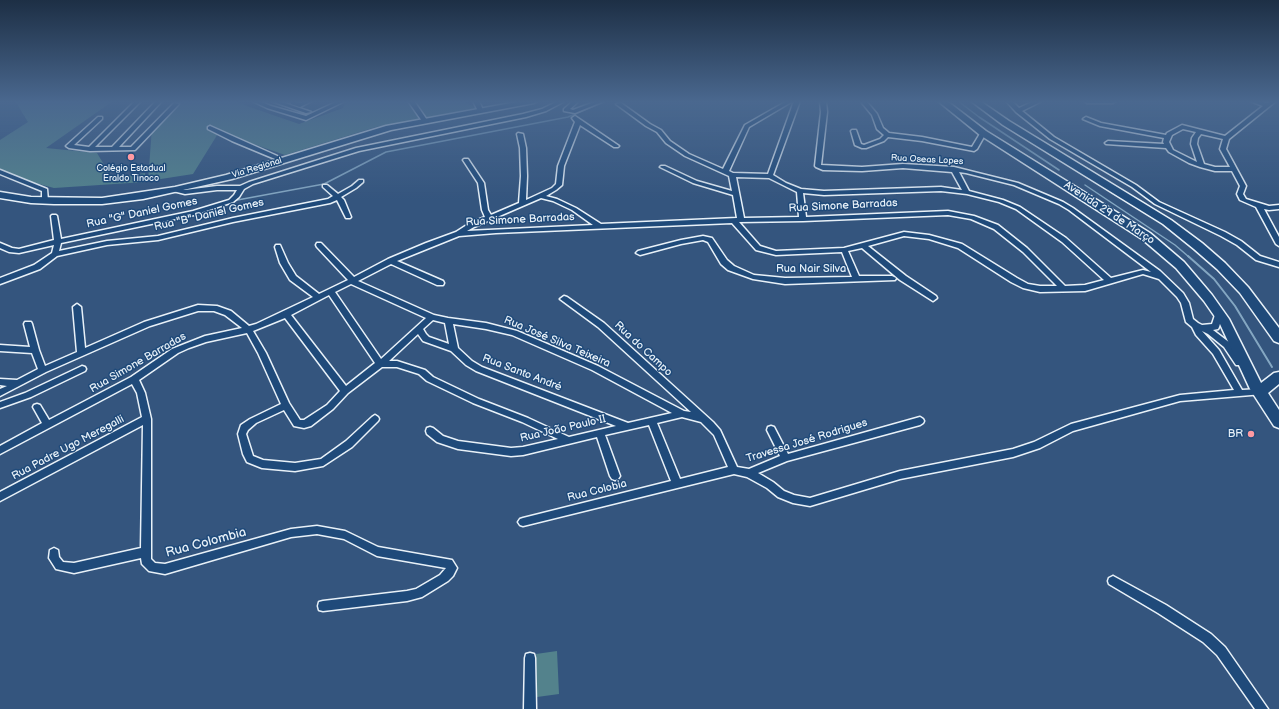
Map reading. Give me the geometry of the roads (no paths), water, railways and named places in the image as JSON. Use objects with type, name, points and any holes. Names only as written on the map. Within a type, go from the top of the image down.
[{"type":"main road","name":"Via Regional","points":[[0,195],[45,201],[102,200],[175,190],[229,177],[365,134]]},
{"type":"main road","name":"Avenida 29 de Março","points":[[985,134],[1146,236],[1160,247],[1190,276],[1225,322],[1257,388],[1279,422]]},
{"type":"main road","name":"Avenida 29 de Março","points":[[1025,134],[1167,222],[1198,246],[1221,266],[1244,290],[1279,338]]},
{"type":"main road","points":[[978,144],[991,147],[1050,180],[1064,184],[1078,181],[1080,175],[1078,169],[1065,158]]},
{"type":"main road","points":[[1015,153],[1030,170]]},
{"type":"main road","points":[[1257,388],[1279,377]]},
{"type":"street","points":[[82,134],[69,145],[72,147],[131,150],[147,134]]},
{"type":"street","points":[[90,148],[104,134]]},
{"type":"street","points":[[114,149],[128,134]]},
{"type":"street","points":[[222,134],[282,160]]},
{"type":"street","points":[[175,190],[185,192],[216,188],[241,188],[251,183],[358,149],[433,134]]},
{"type":"street","points":[[520,134],[523,155],[522,204]]},
{"type":"street","points":[[458,234],[472,225],[540,196],[559,185],[561,166],[571,134]]},
{"type":"street","points":[[598,134],[616,146]]},
{"type":"street","points":[[662,134],[668,142],[687,155],[732,175],[770,176],[800,191],[824,193],[941,189],[967,192],[1018,208],[1064,240],[1110,281]]},
{"type":"street","points":[[725,172],[743,134]]},
{"type":"street","points":[[770,176],[785,134]]},
{"type":"street","name":"Rua Oseas Lopes","points":[[821,134],[817,165],[819,166],[862,169],[903,166],[966,171],[1016,184],[1061,203],[1071,209],[1148,265],[1180,295],[1186,307],[1187,316],[1197,326],[1199,333],[1216,352],[1240,393]]},
{"type":"street","points":[[855,134],[858,145],[864,147],[882,140],[887,135],[922,138],[974,149],[983,134]]},
{"type":"street","points":[[1047,134],[1134,186],[1157,202],[1223,234],[1239,243],[1258,258],[1279,265]]},
{"type":"street","points":[[1152,134],[1167,137]]},
{"type":"street","points":[[1169,134],[1167,137],[1168,146],[1176,155],[1202,166],[1215,169],[1233,168]]},
{"type":"street","points":[[1198,134],[1195,138],[1194,144],[1202,166]]},
{"type":"street","points":[[1211,134],[1226,138]]},
{"type":"street","points":[[1231,134],[1226,138],[1223,150],[1243,186],[1240,192],[1241,197],[1249,203],[1259,206],[1269,208],[1279,207]]},
{"type":"street","points":[[1108,143],[1168,146]]},
{"type":"street","points":[[466,160],[481,183],[485,210],[489,218]]},
{"type":"street","points":[[663,167],[695,182],[736,194]]},
{"type":"street","points":[[954,169],[967,192]]},
{"type":"street","points":[[0,172],[45,190],[45,201]]},
{"type":"street","points":[[732,175],[736,194],[738,220],[747,236],[758,248],[764,251],[776,253],[844,250],[877,243],[899,234],[914,234],[960,246],[1020,283],[1040,289],[1085,288],[1142,272],[1148,265]]},
{"type":"street","name":"Rua \"B\" Daniel Gomes","points":[[55,254],[107,243],[158,238],[241,218],[330,201],[354,187],[362,180]]},
{"type":"street","points":[[325,186],[338,197],[348,217]]},
{"type":"street","name":"Rua \"G\" Daniel Gomes","points":[[0,245],[15,251],[194,213],[231,201],[237,196],[241,188]]},
{"type":"street","points":[[800,191],[803,219]]},
{"type":"street","points":[[540,196],[555,200],[574,209],[601,227]]},
{"type":"street","points":[[1259,206],[1279,244]]},
{"type":"street","name":"Rua Simone Barradas","points":[[0,450],[134,379],[175,351],[205,339],[249,330],[286,314],[391,261],[458,234],[738,220],[803,219],[941,213],[960,214],[984,221],[1008,236],[1064,289]]},
{"type":"street","points":[[0,281],[37,266],[55,254],[58,242],[54,216]]},
{"type":"street","name":"Rua Nair Silva","points":[[640,253],[703,238],[710,240],[724,262],[731,268],[753,276],[785,281],[892,278]]},
{"type":"street","points":[[319,245],[352,280]]},
{"type":"street","points":[[863,245],[903,278],[933,298]]},
{"type":"street","points":[[278,247],[284,263],[293,278],[318,297]]},
{"type":"street","name":"Rua Nair Silva","points":[[844,250],[856,279]]},
{"type":"street","points":[[391,261],[440,283]]},
{"type":"street","points":[[1142,272],[1162,278]]},
{"type":"street","name":"Rua José Silva Teixeira","points":[[352,280],[432,317],[448,321],[486,326],[514,333],[595,368],[682,414]]},
{"type":"street","points":[[330,292],[380,364]]},
{"type":"street","name":"Rua do Campo","points":[[564,299],[601,324],[704,419],[717,433],[734,470]]},
{"type":"street","points":[[78,307],[81,353]]},
{"type":"street","points":[[0,392],[43,370],[147,324],[198,308],[207,307],[221,310],[249,330],[296,422],[301,424],[308,423],[330,407],[345,392],[380,364],[432,317]]},
{"type":"street","points":[[286,314],[345,392]]},
{"type":"street","points":[[1197,326],[1215,327],[1219,314]]},
{"type":"street","points":[[448,321],[454,349]]},
{"type":"street","points":[[28,324],[35,350],[43,370]]},
{"type":"street","points":[[749,473],[770,485],[781,494],[793,499],[810,502],[900,475],[1013,452],[1037,445],[1071,428],[1180,398],[1240,393],[1257,388],[1227,345],[1211,332],[1197,326]]},
{"type":"street","name":"Rua Santo André","points":[[419,329],[422,336],[426,339],[454,349],[469,364],[493,376],[558,399],[626,426]]},
{"type":"street","points":[[0,348],[35,350]]},
{"type":"street","points":[[380,364],[396,364],[422,372],[430,379],[442,383],[476,401],[525,420],[568,440]]},
{"type":"street","points":[[0,405],[28,395],[82,370]]},
{"type":"street","name":"Rua Colombia","points":[[134,379],[141,393],[147,419],[146,561],[148,565],[153,568],[165,569],[291,534],[317,530],[345,534],[377,551],[448,563],[452,568],[444,578],[418,593],[407,596],[323,606]]},
{"type":"street","points":[[0,382],[16,383]]},
{"type":"street","points":[[286,405],[253,421],[244,428],[242,434],[247,454],[250,459],[262,464],[296,467],[323,462],[349,444],[375,419]]},
{"type":"street","points":[[37,407],[48,425]]},
{"type":"street","name":"Rua João Paulo II","points":[[430,431],[440,438],[458,445],[500,452],[523,451],[682,414],[704,419]]},
{"type":"street","name":"Rua Padre Ugo Meregalli","points":[[0,498],[147,419]]},
{"type":"street","points":[[652,421],[677,484]]},
{"type":"street","name":"Travessa José Rodrigues","points":[[677,484],[734,470],[749,473],[786,458],[920,421]]},
{"type":"street","points":[[771,430],[786,458]]},
{"type":"street","points":[[600,433],[615,476]]},
{"type":"street","name":"Rua Colobia","points":[[523,522],[677,484]]},
{"type":"street","points":[[54,553],[54,558],[60,566],[74,568],[146,552]]},
{"type":"street","points":[[1113,581],[1162,609],[1207,638],[1221,651],[1262,709]]},
{"type":"street","points":[[530,658],[530,709]]},
{"type":"waterway","points":[[232,201],[324,184],[386,152],[479,134]]},
{"type":"waterway","points":[[1005,134],[1059,170]]},
{"type":"waterway","points":[[1085,185],[1175,245],[1189,257]]},
{"type":"waterway","points":[[1188,256],[1214,279],[1235,306],[1272,367]]},
{"type":"place","name":"Colégio Estadual Eraldo Tinoco","points":[[131,157]]},
{"type":"place","name":"BR","points":[[1251,434]]}]
